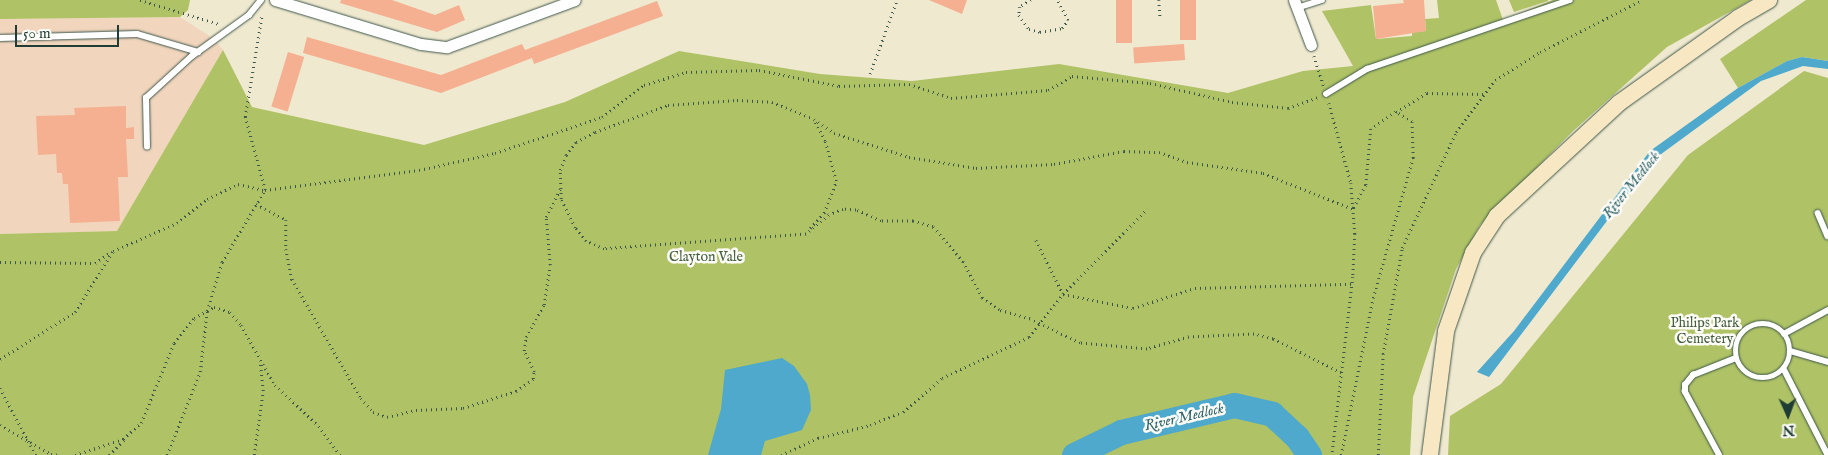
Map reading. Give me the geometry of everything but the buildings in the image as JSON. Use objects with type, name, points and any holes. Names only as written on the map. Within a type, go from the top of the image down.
[{"type":"street","points":[[275,0],[421,44],[447,47],[575,0]]},
{"type":"street","points":[[1430,455],[1446,331],[1473,253],[1497,216],[1619,103],[1738,18],[1769,0]]},
{"type":"street","points":[[1295,4],[1311,45]]},
{"type":"lane","points":[[147,147],[146,98],[198,52],[249,15],[261,0]]},
{"type":"lane","points":[[1295,4],[1322,0]]},
{"type":"lane","points":[[1326,94],[1367,69],[1570,0]]},
{"type":"lane","points":[[0,38],[137,34],[198,52]]},
{"type":"lane","points":[[1818,213],[1828,236]]},
{"type":"lane","points":[[1784,334],[1828,310]]},
{"type":"lane","points":[[1766,323],[1784,334],[1790,351],[1784,369],[1773,376],[1762,378],[1742,369],[1736,358],[1737,341],[1751,326],[1766,323]]},
{"type":"lane","points":[[1790,351],[1828,362]]},
{"type":"lane","points":[[1719,455],[1686,392],[1685,385],[1693,375],[1736,358]]},
{"type":"lane","points":[[1784,369],[1828,455]]},
{"type":"path","points":[[140,0],[206,22],[233,26]]},
{"type":"path","points":[[870,74],[897,0]]},
{"type":"path","points":[[1031,0],[1020,7],[1019,15],[1029,29],[1040,32],[1062,28],[1068,20],[1057,0]]},
{"type":"path","points":[[1159,0],[1160,16]]},
{"type":"path","points":[[1378,455],[1383,354],[1402,248],[1456,132],[1495,80],[1540,52],[1642,0]]},
{"type":"path","points":[[168,455],[200,372],[207,311],[222,262],[265,190],[245,117],[263,9]]},
{"type":"path","points":[[1311,45],[1351,183],[1353,209],[1353,284],[1332,455]]},
{"type":"path","points":[[0,262],[95,262],[113,251],[177,223],[207,199],[238,184],[265,190],[419,170],[495,153],[602,117],[644,85],[686,72],[759,70],[839,86],[909,84],[951,98],[1048,90],[1072,76],[1150,83],[1232,102],[1288,108],[1326,94]]},
{"type":"path","points":[[1353,209],[1366,185],[1371,129],[1427,93],[1484,94]]},
{"type":"path","points":[[1341,373],[1274,340],[1254,334],[1189,337],[1147,349],[1130,350],[1080,344],[1039,324],[999,310],[982,298],[963,262],[933,227],[913,221],[882,221],[856,210],[843,209],[829,215],[806,234],[604,249],[586,241],[575,228],[561,199],[560,170],[566,155],[576,142],[668,105],[737,100],[772,102],[814,119],[834,133],[909,157],[976,168],[1054,164],[1124,151],[1158,152],[1187,162],[1263,173],[1353,209]]},
{"type":"path","points":[[1341,455],[1372,298],[1413,158],[1412,122],[1396,112]]},
{"type":"path","points":[[806,234],[824,213],[836,181],[825,142],[814,119]]},
{"type":"path","points":[[256,204],[286,220],[286,249],[292,279],[361,398],[373,412],[387,417],[416,410],[463,408],[516,391],[533,379],[534,372],[524,351],[526,337],[544,305],[550,265],[546,217],[560,188]]},
{"type":"path","points":[[781,455],[818,438],[870,424],[902,412],[942,378],[1028,337],[1063,294],[1147,209]]},
{"type":"path","points":[[1036,240],[1063,294]]},
{"type":"path","points":[[0,359],[75,312],[113,251]]},
{"type":"path","points":[[1063,294],[1133,308],[1195,288],[1353,284]]},
{"type":"path","points":[[109,455],[141,423],[174,343],[194,318],[214,307],[230,312],[241,325],[274,385],[319,426],[340,455]]},
{"type":"path","points":[[254,455],[263,391],[260,360]]},
{"type":"path","points":[[0,388],[36,455]]},
{"type":"path","points":[[75,455],[123,439],[141,423]]},
{"type":"path","points":[[0,425],[51,454],[59,455]]},
{"type":"shaded area","points":[[180,17],[214,39],[223,50],[117,231],[0,234],[0,19]]},
{"type":"green space","points":[[0,0],[190,0],[188,10],[180,17],[0,19]]},
{"type":"green space","name":"Clayton Vale","points":[[1437,0],[1496,0],[1503,20],[1553,0],[1751,0],[1667,47],[1573,131],[1480,225],[1456,269],[1413,397],[1410,455],[0,455],[0,234],[117,231],[223,50],[252,107],[424,145],[565,102],[679,51],[820,74],[912,81],[1059,64],[1228,93],[1303,71],[1353,66],[1322,11],[1371,5],[1376,39],[1412,36],[1412,32],[1426,31],[1425,19],[1439,18]]},
{"type":"green space","points":[[1509,0],[1548,0],[1548,1],[1514,12]]},
{"type":"green space","points":[[1806,0],[1828,0],[1828,61],[1802,57],[1787,61],[1738,88],[1720,59]]},
{"type":"green space","name":"Philips Park Cemetery","points":[[1804,71],[1828,78],[1828,455],[1448,455],[1450,416],[1501,384],[1688,155]]},
{"type":"water","points":[[1802,57],[1828,61],[1828,69],[1803,66],[1761,81],[1653,160],[1489,377],[1477,372],[1514,331],[1650,151],[1738,88],[1787,61]]},
{"type":"water","points":[[782,358],[794,366],[807,384],[811,410],[802,430],[765,441],[761,455],[708,455],[721,409],[725,370]]},
{"type":"waterway","name":"River Medlock","points":[[1074,455],[1121,432],[1234,405],[1272,414],[1297,437],[1309,455]]}]
